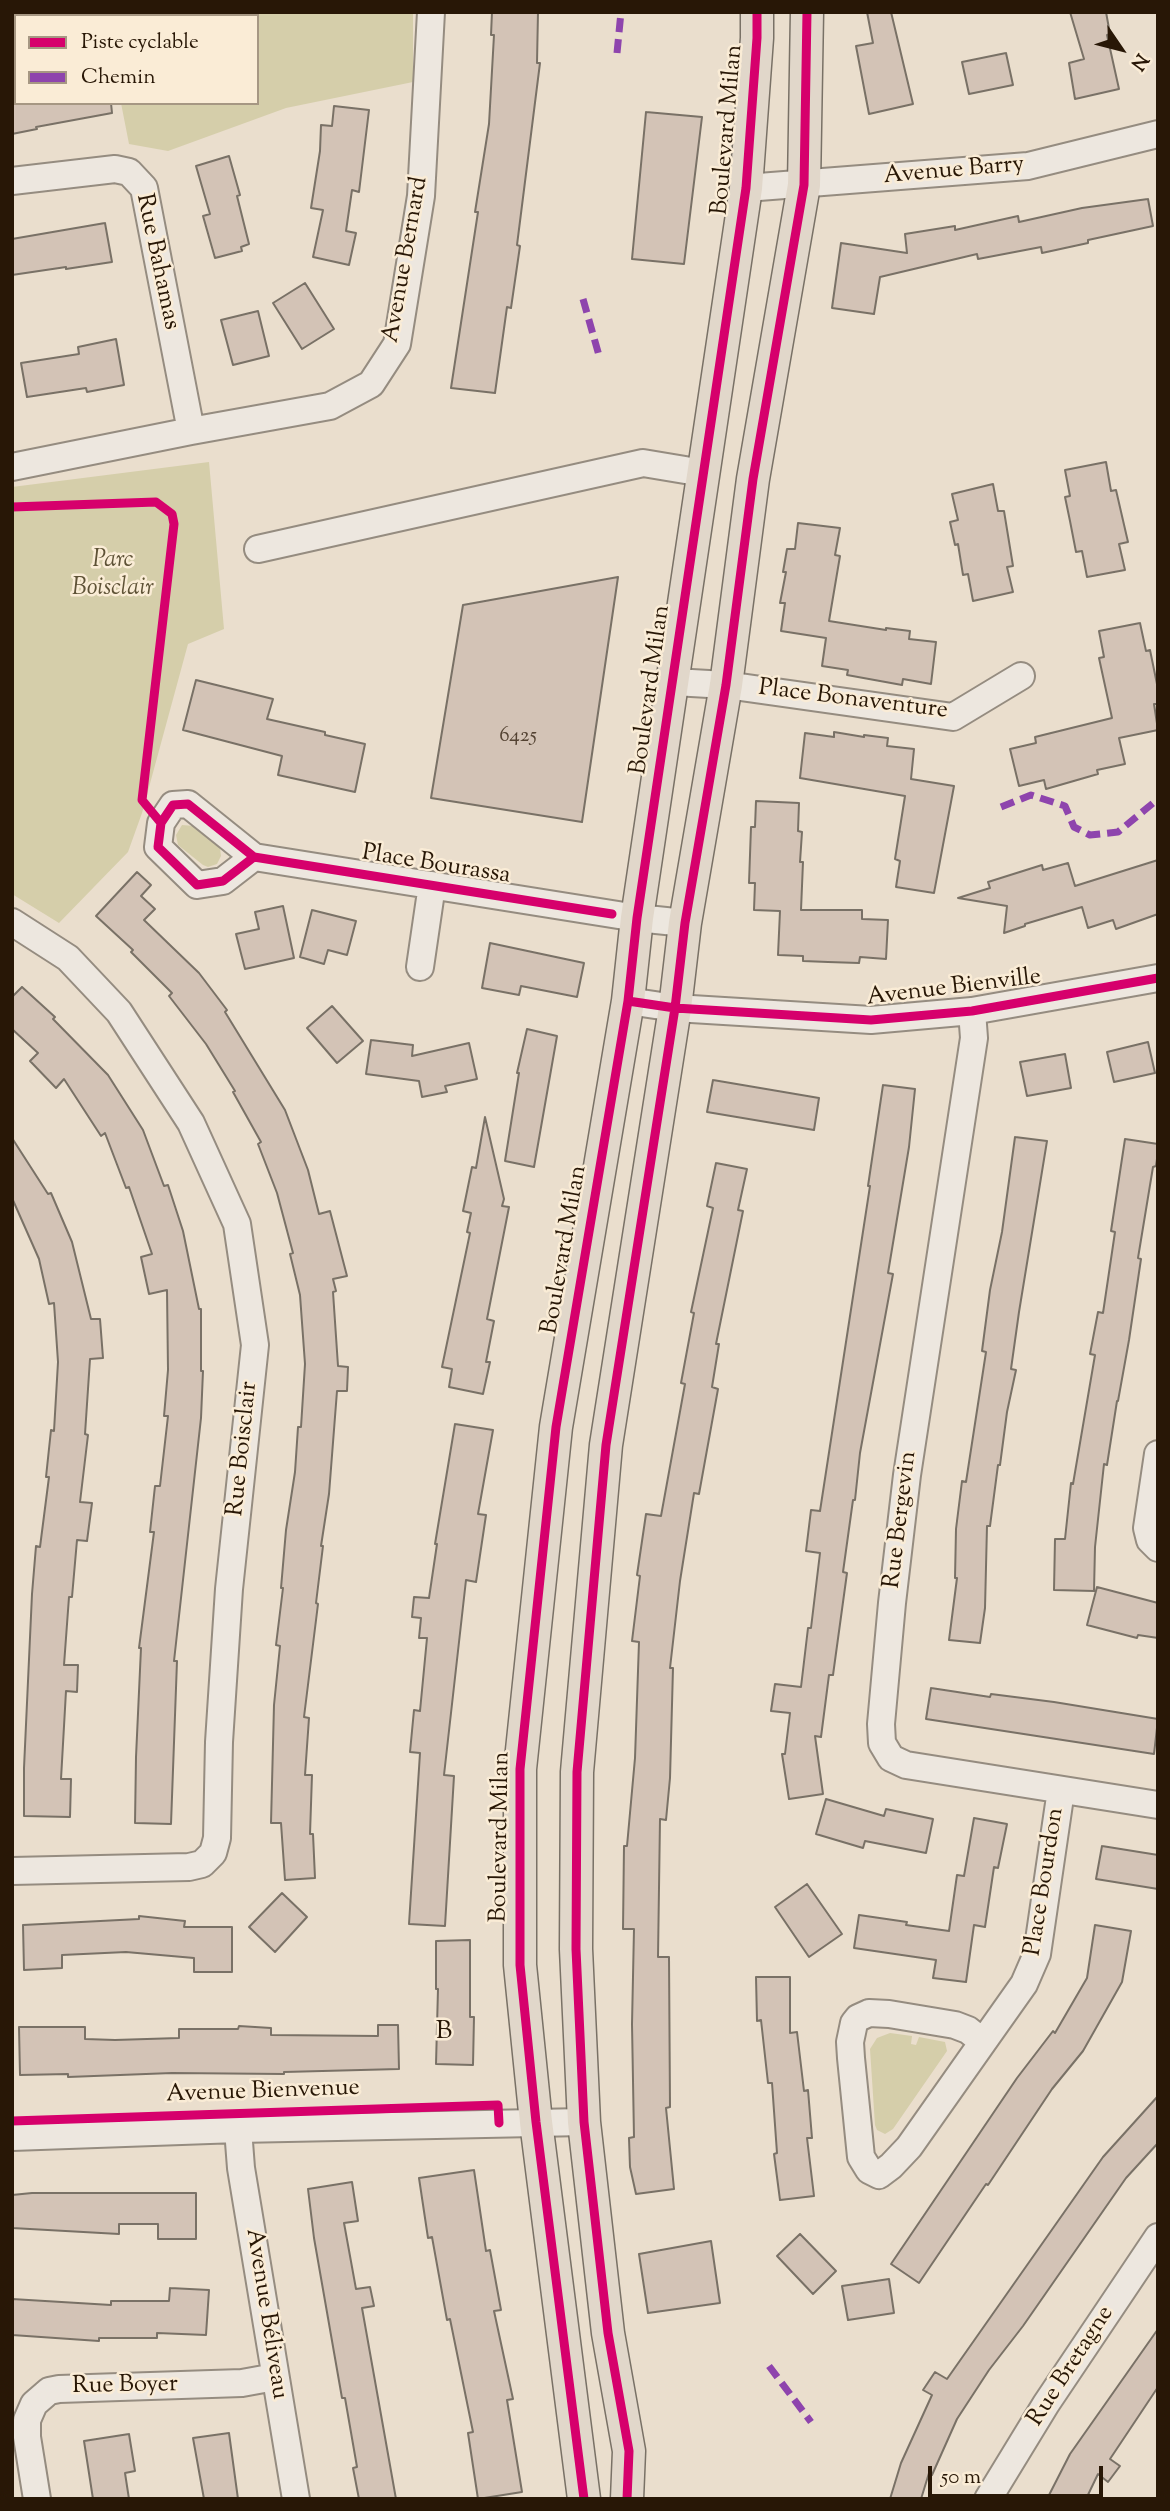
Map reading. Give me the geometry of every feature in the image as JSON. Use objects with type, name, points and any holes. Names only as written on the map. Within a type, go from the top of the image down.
[{"type":"main road","name":"Boulevard Milan","points":[[584,2499],[536,2122],[520,1965],[520,1769],[556,1427],[628,1001],[637,918],[746,188],[757,47],[757,12]]},
{"type":"main road","points":[[627,2499],[629,2451],[608,2333],[584,2122],[576,1950],[577,1772],[606,1445],[675,1008],[685,923],[726,685],[753,479],[804,185],[807,12]]},
{"type":"street","name":"Avenue Bernard","points":[[12,467],[191,430],[330,406],[371,384],[397,344],[421,197],[431,12]]},
{"type":"street","name":"Avenue Barry","points":[[746,188],[1028,166],[1158,134]]},
{"type":"street","name":"Rue Bahamas","points":[[12,181],[115,169],[130,172],[144,188],[191,430]]},
{"type":"street","points":[[258,548],[643,463],[703,473]]},
{"type":"street","name":"Place Bonaventure","points":[[674,682],[726,685],[953,717],[1021,676]]},
{"type":"street","name":"Place Bourassa","points":[[254,857],[637,918],[685,923]]},
{"type":"street","name":"Place Bourassa","points":[[420,967],[432,886]]},
{"type":"street","name":"Rue Boisclair","points":[[12,922],[68,958],[119,1012],[191,1123],[237,1224],[255,1346],[228,1601],[219,1742],[217,1838],[213,1853],[202,1864],[188,1867],[12,1871]]},
{"type":"street","name":"Avenue Bienville","points":[[628,1001],[675,1008],[871,1020],[972,1012],[1158,978]]},
{"type":"street","name":"Rue Bergevin","points":[[972,1012],[974,1038],[906,1475],[881,1737],[887,1754],[905,1765],[1158,1805]]},
{"type":"street","points":[[1158,1454],[1147,1528],[1150,1539],[1158,1548]]},
{"type":"street","name":"Place Bourdon","points":[[983,2042],[968,2030],[955,2025],[878,2013],[869,2013],[858,2018],[852,2028],[850,2042],[857,2128],[861,2157],[864,2165],[873,2174],[883,2173],[909,2147],[1024,1984],[1037,1954],[1061,1790]]},
{"type":"street","name":"Avenue Bienvenue","points":[[12,2137],[584,2122]]},
{"type":"street","name":"Avenue Béliveau","points":[[239,2129],[241,2168],[296,2499]]},
{"type":"street","name":"Rue Bretagne","points":[[988,2499],[1046,2404],[1158,2237]]},
{"type":"street","name":"Rue Boyer","points":[[37,2499],[26,2420],[34,2404],[50,2392],[59,2389],[242,2384],[275,2377]]},
{"type":"green space","points":[[413,12],[413,82],[286,108],[168,151],[129,144],[121,105],[259,105],[259,14],[145,14]]},
{"type":"green space","name":"Parc Boisclair","points":[[209,462],[224,629],[188,644],[142,813],[128,852],[59,923],[12,894],[12,487]]},
{"type":"green space","points":[[182,825],[194,826],[220,848],[221,856],[217,864],[208,867],[203,865],[178,845],[176,835]]},
{"type":"green space","points":[[890,2033],[912,2036],[911,2044],[916,2045],[919,2037],[945,2042],[947,2051],[893,2129],[885,2134],[877,2130],[875,2125],[870,2049],[877,2038]]},
{"type":"building","points":[[492,12],[538,12],[537,63],[540,63],[517,245],[520,246],[511,308],[507,307],[495,393],[451,388],[489,124],[494,35],[491,35]]},
{"type":"building","points":[[867,12],[891,12],[913,104],[869,114],[856,46],[873,43]]},
{"type":"building","points":[[1070,12],[1106,12],[1110,34],[1107,35],[1119,89],[1075,99],[1069,63],[1084,59]]},
{"type":"building","points":[[1006,53],[1013,85],[969,94],[962,62]]},
{"type":"building","points":[[12,103],[111,105],[112,113],[12,134]]},
{"type":"building","points":[[334,106],[369,110],[359,192],[352,190],[346,231],[356,233],[349,265],[313,257],[323,210],[311,208],[320,151],[321,125],[332,126]]},
{"type":"building","points":[[646,112],[702,117],[684,264],[632,259]]},
{"type":"building","points":[[229,156],[249,244],[241,247],[242,251],[215,258],[203,216],[210,214],[196,166]]},
{"type":"building","points":[[1148,199],[1153,226],[1042,253],[1041,247],[978,259],[977,254],[880,277],[874,314],[832,308],[841,243],[907,253],[905,234],[955,226],[955,230],[1018,216],[1019,222],[1082,208]]},
{"type":"building","points":[[105,223],[112,262],[12,275],[12,239]]},
{"type":"building","points":[[305,283],[334,329],[302,349],[273,303]]},
{"type":"building","points":[[258,311],[269,356],[233,365],[221,320]]},
{"type":"building","points":[[116,339],[124,385],[87,392],[86,388],[27,397],[21,363],[79,354],[78,347]]},
{"type":"building","points":[[1106,462],[1111,491],[1116,490],[1128,542],[1119,544],[1125,570],[1087,577],[1082,551],[1076,552],[1065,497],[1070,496],[1065,470]]},
{"type":"building","points":[[993,484],[998,511],[1004,511],[1013,566],[1007,567],[1013,592],[973,601],[968,574],[963,575],[958,544],[955,545],[950,522],[958,520],[952,494]]},
{"type":"building","points":[[798,523],[840,528],[835,555],[840,556],[829,621],[910,631],[909,639],[936,642],[931,684],[903,679],[902,685],[847,675],[848,670],[822,666],[826,638],[781,631],[785,603],[780,603],[786,572],[783,572],[787,549],[795,549]]},
{"type":"building","points":[[618,577],[582,822],[431,798],[463,605]]},
{"type":"building","points":[[1140,623],[1146,651],[1150,650],[1158,689],[1158,704],[1154,704],[1158,730],[1119,738],[1125,764],[1097,770],[1098,774],[1046,789],[1044,780],[1019,786],[1010,749],[1036,743],[1035,737],[1112,718],[1099,658],[1104,657],[1099,631]]},
{"type":"building","points":[[196,680],[273,699],[267,719],[365,744],[355,792],[278,775],[282,756],[183,730]]},
{"type":"building","points":[[834,732],[888,738],[887,746],[914,749],[911,779],[954,786],[934,893],[896,887],[900,861],[895,859],[905,796],[800,778],[805,733],[834,737]]},
{"type":"building","points":[[756,801],[799,803],[798,831],[802,832],[800,862],[803,862],[801,910],[862,910],[862,919],[888,920],[886,959],[860,957],[859,963],[828,962],[803,961],[803,956],[778,955],[780,911],[754,910],[755,883],[749,883],[751,827],[755,827]]},
{"type":"building","points":[[1158,860],[1158,914],[1116,929],[1113,920],[1088,928],[1082,907],[1004,933],[1007,906],[958,898],[990,888],[988,882],[1042,865],[1043,870],[1068,863],[1075,886]]},
{"type":"building","points":[[137,872],[151,885],[141,896],[155,909],[144,920],[199,973],[227,1010],[225,1012],[285,1110],[308,1170],[319,1214],[330,1211],[347,1276],[333,1279],[336,1291],[333,1292],[338,1366],[348,1367],[347,1391],[337,1391],[329,1494],[321,1546],[318,1604],[304,1717],[309,1718],[305,1775],[312,1775],[310,1834],[313,1834],[315,1878],[285,1880],[281,1823],[271,1823],[274,1705],[280,1646],[276,1645],[286,1530],[295,1472],[298,1427],[301,1427],[305,1364],[300,1295],[290,1254],[293,1253],[277,1193],[258,1144],[261,1142],[233,1092],[235,1091],[206,1044],[169,996],[172,993],[131,952],[133,950],[96,916]]},
{"type":"building","points":[[283,906],[294,958],[245,969],[236,934],[259,929],[255,912]]},
{"type":"building","points":[[312,910],[356,921],[347,955],[328,950],[324,964],[300,957]]},
{"type":"building","points":[[490,943],[584,963],[577,997],[521,986],[519,995],[482,988]]},
{"type":"building","points":[[22,987],[55,1017],[53,1019],[108,1075],[143,1130],[164,1186],[168,1185],[183,1231],[201,1309],[201,1418],[174,1661],[177,1661],[171,1824],[135,1823],[139,1648],[154,1532],[150,1532],[155,1486],[160,1486],[168,1416],[164,1416],[168,1370],[167,1290],[149,1294],[141,1257],[152,1254],[129,1187],[126,1188],[105,1133],[101,1136],[64,1079],[56,1088],[30,1061],[38,1053],[12,1029],[12,997]]},
{"type":"building","points":[[332,1006],[363,1041],[337,1063],[307,1028]]},
{"type":"building","points":[[527,1029],[557,1036],[534,1167],[505,1161],[517,1073]]},
{"type":"building","points":[[371,1040],[413,1045],[412,1056],[469,1043],[477,1079],[445,1086],[447,1092],[422,1097],[419,1081],[366,1074]]},
{"type":"building","points":[[1148,1042],[1155,1073],[1114,1082],[1107,1052]]},
{"type":"building","points":[[1065,1054],[1071,1088],[1027,1096],[1020,1062]]},
{"type":"building","points":[[713,1080],[819,1098],[814,1130],[707,1112]]},
{"type":"building","points":[[883,1085],[915,1089],[909,1147],[888,1273],[893,1274],[860,1453],[843,1572],[847,1573],[833,1675],[829,1675],[821,1737],[815,1736],[823,1794],[789,1799],[782,1754],[785,1754],[790,1713],[771,1711],[775,1684],[801,1687],[820,1553],[806,1551],[811,1510],[820,1511]]},
{"type":"building","points":[[485,1117],[504,1199],[502,1206],[509,1207],[487,1319],[494,1321],[486,1362],[490,1362],[483,1394],[449,1387],[452,1369],[442,1367],[470,1233],[467,1232],[471,1213],[463,1211],[472,1167],[476,1168]]},
{"type":"building","points":[[1015,1137],[1047,1141],[1011,1369],[1016,1370],[998,1465],[990,1526],[987,1526],[985,1608],[980,1643],[949,1640],[957,1578],[956,1529],[962,1481],[966,1482],[986,1352],[982,1351],[990,1290],[1002,1232]]},
{"type":"building","points":[[12,1138],[48,1194],[51,1193],[72,1242],[91,1319],[100,1319],[103,1358],[90,1359],[85,1434],[88,1435],[80,1502],[92,1503],[87,1541],[77,1540],[64,1665],[78,1665],[77,1692],[66,1691],[61,1779],[71,1779],[70,1817],[24,1816],[32,1594],[36,1546],[40,1547],[49,1477],[46,1477],[51,1430],[54,1431],[58,1362],[54,1303],[49,1304],[39,1259],[12,1198]]},
{"type":"building","points":[[1125,1139],[1158,1144],[1158,1152],[1156,1166],[1153,1167],[1138,1258],[1141,1259],[1129,1340],[1107,1465],[1104,1464],[1095,1547],[1094,1591],[1054,1590],[1055,1539],[1065,1539],[1071,1483],[1073,1484],[1095,1355],[1090,1354],[1098,1312],[1103,1313],[1115,1232],[1111,1231]]},
{"type":"building","points":[[716,1163],[747,1169],[738,1210],[743,1211],[716,1344],[719,1344],[712,1387],[718,1389],[699,1494],[694,1493],[670,1668],[673,1668],[670,1778],[666,1820],[660,1819],[658,1957],[669,1957],[670,2107],[666,2108],[674,2189],[636,2194],[630,2167],[629,2138],[634,2137],[634,1929],[623,1929],[624,1846],[627,1846],[635,1758],[639,1642],[632,1641],[640,1576],[637,1575],[646,1514],[661,1516],[685,1384],[681,1383],[694,1313],[691,1312],[713,1208],[707,1206]]},
{"type":"building","points":[[455,1424],[493,1430],[478,1514],[486,1515],[476,1582],[466,1580],[444,1775],[454,1776],[445,1926],[409,1924],[420,1753],[410,1752],[414,1710],[420,1711],[427,1638],[419,1638],[421,1618],[412,1617],[414,1597],[429,1598]]},
{"type":"building","points":[[1097,1587],[1158,1603],[1158,1638],[1138,1635],[1137,1638],[1087,1625]]},
{"type":"building","points":[[931,1688],[990,1697],[991,1694],[1054,1702],[1158,1719],[1154,1754],[926,1719]]},
{"type":"building","points":[[826,1799],[884,1816],[886,1809],[933,1819],[926,1853],[865,1841],[863,1848],[816,1834]]},
{"type":"building","points":[[974,1818],[1007,1824],[998,1868],[994,1867],[985,1927],[974,1925],[966,1982],[933,1978],[936,1960],[854,1948],[859,1915],[949,1931],[957,1875],[964,1876]]},
{"type":"building","points":[[1102,1846],[1158,1855],[1158,1889],[1096,1879]]},
{"type":"building","points":[[807,1884],[842,1934],[809,1957],[775,1907]]},
{"type":"building","points":[[282,1893],[307,1917],[275,1952],[249,1927]]},
{"type":"building","points":[[139,1916],[185,1921],[184,1927],[232,1927],[232,1972],[194,1972],[194,1958],[126,1952],[62,1955],[62,1968],[24,1970],[23,1925],[139,1919]]},
{"type":"building","points":[[1095,1925],[1131,1931],[1122,1982],[1083,2051],[1052,2089],[919,2283],[891,2264],[1017,2078],[1053,2031],[1055,2033],[1087,1978]]},
{"type":"building","points":[[470,1940],[470,2017],[474,2017],[473,2065],[436,2064],[436,1941]]},
{"type":"building","points":[[756,1977],[790,1977],[790,2033],[797,2032],[804,2091],[808,2090],[812,2138],[807,2138],[814,2196],[780,2200],[774,2154],[777,2153],[772,2083],[768,2083],[761,2020],[757,2021]]},
{"type":"building","points":[[378,2025],[398,2025],[399,2069],[284,2074],[172,2073],[68,2077],[68,2074],[20,2075],[19,2027],[85,2027],[85,2039],[115,2040],[179,2038],[179,2029],[238,2029],[239,2026],[271,2028],[271,2035],[378,2036]]},
{"type":"building","points":[[1158,2096],[1158,2143],[1126,2178],[1023,2326],[989,2370],[957,2419],[932,2475],[929,2473],[921,2499],[890,2499],[901,2463],[932,2395],[923,2390],[935,2372],[947,2379],[1103,2157]]},
{"type":"building","points":[[474,2170],[486,2251],[490,2250],[501,2310],[494,2311],[513,2399],[507,2400],[522,2492],[478,2499],[468,2433],[473,2432],[450,2319],[447,2320],[432,2237],[428,2238],[419,2178]]},
{"type":"building","points":[[352,2182],[358,2221],[344,2223],[356,2289],[370,2287],[374,2306],[362,2308],[396,2499],[359,2499],[353,2468],[357,2467],[314,2238],[308,2189]]},
{"type":"building","points":[[196,2193],[196,2239],[158,2239],[158,2224],[119,2224],[119,2234],[12,2228],[12,2195]]},
{"type":"building","points":[[800,2234],[836,2271],[813,2294],[777,2256]]},
{"type":"building","points":[[711,2241],[720,2303],[648,2313],[639,2254]]},
{"type":"building","points":[[889,2279],[894,2313],[848,2320],[842,2286]]},
{"type":"building","points":[[170,2288],[209,2290],[206,2335],[157,2333],[157,2338],[99,2338],[99,2341],[12,2335],[12,2299],[111,2305],[111,2301],[169,2301]]},
{"type":"building","points":[[1158,2329],[1158,2387],[1110,2459],[1120,2466],[1108,2482],[1098,2474],[1086,2499],[1047,2499],[1070,2454]]},
{"type":"building","points":[[229,2433],[238,2499],[204,2499],[193,2438]]},
{"type":"building","points":[[129,2434],[135,2471],[125,2473],[129,2499],[93,2499],[84,2441]]},
{"type":"marked path","points":[[617,53],[621,12]]},
{"type":"marked path","points":[[583,299],[600,359]]},
{"type":"marked path","points":[[1001,807],[1031,795],[1065,806],[1074,827],[1090,835],[1118,832],[1158,799]]},
{"type":"marked path","points":[[769,2366],[811,2422]]},
{"type":"cycle path","points":[[584,2499],[536,2122],[520,1965],[520,1769],[556,1427],[628,1001],[637,918],[746,188],[757,12]]},
{"type":"cycle path","points":[[627,2499],[629,2451],[608,2333],[584,2122],[576,1949],[577,1772],[606,1445],[675,1008],[685,923],[726,685],[753,479],[804,185],[807,12]]},
{"type":"cycle path","points":[[12,507],[156,502],[172,514],[174,524],[142,800],[161,823]]},
{"type":"cycle path","points":[[254,857],[223,881],[197,885],[158,847],[161,823],[173,805],[188,804],[254,857],[612,914]]},
{"type":"cycle path","points":[[628,1001],[675,1008],[871,1020],[972,1011],[1158,978]]},
{"type":"cycle path","points":[[12,2121],[498,2105],[499,2123]]},
{"type":"district","name":"B","points":[[445,2034]]}]
